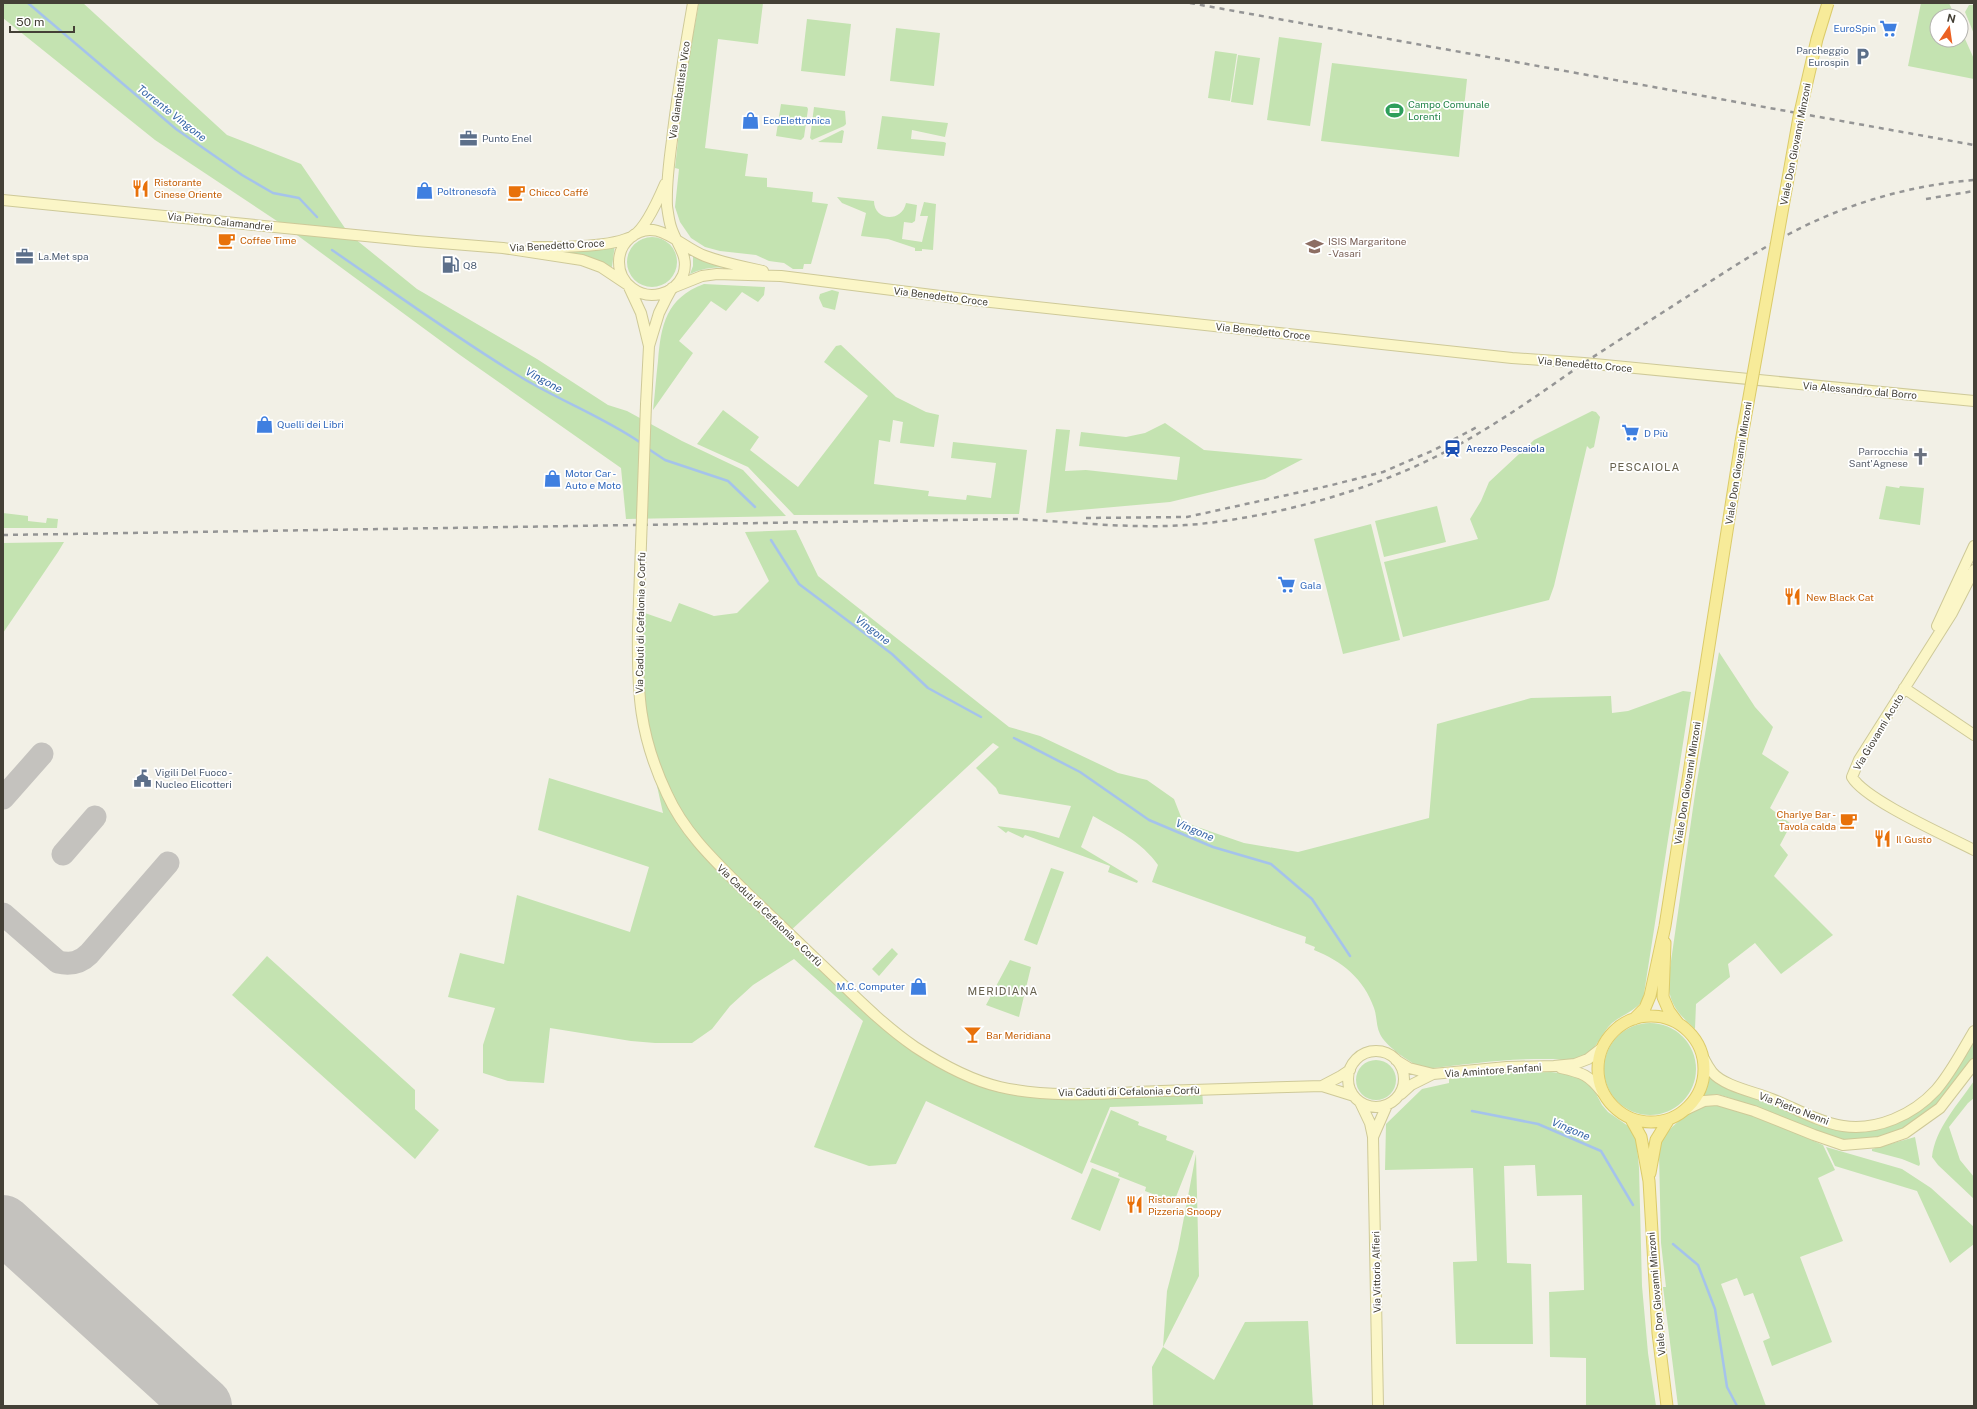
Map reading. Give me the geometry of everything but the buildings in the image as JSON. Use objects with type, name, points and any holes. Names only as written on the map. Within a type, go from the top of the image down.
[{"type":"main road","name":"Viale Don Giovanni Minzoni","points":[[1634,1019],[1646,1008],[1650,996],[1665,926],[1741,442],[1799,117],[1817,39],[1828,3]]},
{"type":"main road","name":"Viale Don Giovanni Minzoni","points":[[1665,926],[1663,997],[1669,1011],[1679,1025]]},
{"type":"main road","points":[[1650,1016],[1665,1018],[1679,1025],[1692,1036],[1704,1059],[1704,1077],[1698,1094],[1687,1109],[1669,1120],[1650,1123],[1631,1119],[1614,1108],[1602,1092],[1598,1078],[1598,1063],[1602,1048],[1610,1036],[1621,1025],[1634,1019],[1650,1016]]},
{"type":"main road","name":"Viale Don Giovanni Minzoni","points":[[1631,1119],[1641,1138],[1649,1181],[1658,1333],[1667,1406]]},
{"type":"main road","name":"Viale Don Giovanni Minzoni","points":[[1649,1181],[1656,1140],[1669,1120]]},
{"type":"street","name":"Via Giambattista Vico","points":[[678,242],[671,227],[667,207],[667,178],[677,90],[693,3]]},
{"type":"street","name":"Via Giambattista Vico","points":[[633,235],[656,205],[667,178]]},
{"type":"street","name":"Via Pietro Calamandrei","points":[[3,200],[462,245]]},
{"type":"street","name":"Via Benedetto Croce","points":[[503,248],[603,243],[633,235],[645,230],[658,230],[665,232],[678,242],[704,256],[781,276]]},
{"type":"street","points":[[628,285],[623,278],[619,262],[622,248],[633,235]]},
{"type":"street","points":[[672,288],[683,275],[685,267],[684,254],[678,242]]},
{"type":"street","name":"Via Benedetto Croce","points":[[462,245],[503,248],[582,260],[601,267],[636,291],[645,295],[659,294],[702,276],[717,274],[781,276],[972,300],[1512,358],[1571,362],[1746,379]]},
{"type":"street","name":"Via Caduti di Cefalonia e Corfù","points":[[628,285],[640,313],[649,346]]},
{"type":"street","name":"Via Caduti di Cefalonia e Corfù","points":[[672,288],[659,313],[649,346],[637,676],[640,709],[648,749],[668,796],[685,825],[707,854],[788,933],[880,1019],[914,1046],[953,1070],[977,1080],[1000,1087],[1032,1092],[1086,1094],[1322,1086],[1357,1099]]},
{"type":"street","name":"Via Alessandro dal Borro","points":[[1746,379],[1974,401]]},
{"type":"street","points":[[1974,546],[1922,656],[1904,688],[1974,735]]},
{"type":"street","points":[[1922,656],[1952,613],[1974,570]]},
{"type":"street","name":"Via Giovanni Acuto","points":[[1904,688],[1859,760],[1852,776],[1856,784],[1865,792],[1928,827],[1974,850]]},
{"type":"street","name":"Via Pietro Nenni","points":[[1704,1059],[1712,1073],[1724,1081],[1771,1098],[1820,1119],[1842,1126],[1872,1126],[1896,1118],[1920,1104],[1936,1090],[1974,1031]]},
{"type":"street","name":"Via Amintore Fanfani","points":[[1350,1070],[1360,1056],[1370,1052],[1389,1054],[1409,1068],[1433,1074],[1507,1067],[1575,1064],[1588,1059],[1602,1048]]},
{"type":"street","points":[[1396,1060],[1404,1077],[1400,1095]]},
{"type":"street","name":"Via Pietro Nenni","points":[[1687,1109],[1704,1101],[1717,1100],[1754,1111],[1843,1145],[1879,1142],[1905,1134],[1940,1108],[1974,1064]]},
{"type":"street","name":"Via Amintore Fanfani","points":[[1554,1066],[1584,1074],[1591,1078],[1602,1092]]},
{"type":"street","points":[[1350,1070],[1348,1079],[1349,1087],[1357,1099],[1372,1107],[1387,1105]]},
{"type":"street","name":"Via Caduti di Cefalonia e Corfù","points":[[1322,1086],[1350,1070]]},
{"type":"street","name":"Via Amintore Fanfani","points":[[1387,1105],[1411,1085],[1433,1074]]},
{"type":"street","name":"Via Vittorio Alfieri","points":[[1357,1099],[1370,1123],[1373,1137],[1378,1406]]},
{"type":"street","name":"Via Vittorio Alfieri","points":[[1373,1137],[1387,1105]]},
{"type":"green space","points":[[3,3],[83,3],[227,135],[301,164],[349,234],[417,289],[537,359],[608,405],[627,411],[682,441],[743,470],[786,516],[626,519],[621,468],[460,355],[286,227],[155,140],[3,18]]},
{"type":"green space","points":[[699,3],[763,3],[758,44],[718,39],[705,148],[748,154],[745,176],[767,178],[767,187],[813,192],[812,202],[828,204],[811,264],[804,264],[803,269],[793,269],[784,263],[769,261],[756,255],[720,251],[705,247],[691,238],[680,222],[675,207],[679,169],[675,168],[685,77]]},
{"type":"green space","points":[[1921,3],[1949,3],[1951,8],[1929,8],[1929,48],[1969,48],[1974,59],[1974,79],[1908,66]]},
{"type":"green space","points":[[1969,5],[1974,5],[1974,34],[1969,22],[1969,8],[1967,8]]},
{"type":"green space","points":[[807,19],[851,24],[845,76],[801,71]]},
{"type":"green space","points":[[896,28],[940,33],[934,86],[890,81]]},
{"type":"green space","points":[[1279,37],[1322,43],[1310,126],[1267,120]]},
{"type":"green space","points":[[1215,51],[1237,54],[1230,101],[1208,98]]},
{"type":"green space","points":[[1238,55],[1260,58],[1253,105],[1231,102]]},
{"type":"green space","name":"Campo Comunale Lorenti","points":[[1332,63],[1467,79],[1459,157],[1321,141]]},
{"type":"green space","points":[[781,104],[807,107],[804,137],[801,140],[776,136]]},
{"type":"green space","points":[[814,107],[845,111],[846,124],[812,140],[810,138]]},
{"type":"green space","points":[[882,116],[948,123],[945,137],[912,130],[911,139],[946,143],[944,156],[877,149]]},
{"type":"green space","points":[[842,130],[844,131],[842,143],[818,142]]},
{"type":"green space","points":[[837,197],[874,201],[875,208],[878,213],[888,217],[899,214],[906,203],[917,205],[915,221],[912,223],[904,222],[902,239],[922,242],[928,216],[920,216],[924,202],[936,204],[933,250],[922,249],[922,251],[915,251],[915,248],[888,239],[861,236],[866,213],[842,203]]},
{"type":"green space","points":[[652,237],[662,239],[670,244],[675,252],[677,262],[675,272],[670,280],[662,285],[652,287],[642,285],[634,280],[629,272],[627,262],[629,252],[634,244],[642,239]]},
{"type":"green space","points":[[615,244],[612,267],[564,251]]},
{"type":"green space","points":[[693,254],[734,268],[712,268],[690,274],[693,266]]},
{"type":"green space","points":[[704,284],[765,287],[764,295],[758,302],[742,292],[726,311],[711,301],[679,341],[693,353],[653,410],[659,348],[668,314],[681,297]]},
{"type":"green space","points":[[832,290],[839,292],[835,310],[823,307],[819,298],[820,294]]},
{"type":"green space","points":[[841,345],[896,397],[926,412],[939,415],[934,447],[900,443],[903,422],[893,420],[890,442],[879,440],[874,484],[929,491],[928,496],[966,500],[967,495],[991,498],[996,463],[951,458],[953,442],[1027,450],[1019,514],[794,515],[748,467],[697,444],[723,410],[759,437],[750,450],[798,487],[868,396],[824,362],[836,346]]},
{"type":"green space","points":[[1592,411],[1596,412],[1600,417],[1594,447],[1590,449],[1587,446],[1554,586],[1549,600],[1403,637],[1384,562],[1478,539],[1470,519],[1481,501],[1489,482],[1534,440]]},
{"type":"green space","points":[[1165,423],[1204,450],[1303,459],[1265,479],[1170,502],[1046,513],[1056,429],[1070,430],[1065,471],[1086,470],[1177,480],[1180,457],[1079,446],[1081,432],[1126,437],[1145,433]]},
{"type":"green space","points":[[1886,486],[1899,488],[1900,486],[1924,488],[1920,525],[1879,519]]},
{"type":"green space","points":[[1437,506],[1446,542],[1384,557],[1375,521]]},
{"type":"green space","points":[[3,513],[28,516],[28,521],[46,523],[47,518],[58,519],[57,528],[3,528]]},
{"type":"green space","points":[[1371,524],[1400,640],[1343,654],[1314,539]]},
{"type":"green space","points":[[796,530],[818,576],[1009,727],[1040,736],[1118,773],[1147,780],[1174,799],[1183,822],[1244,843],[1298,852],[1429,818],[1437,724],[1531,698],[1611,696],[1612,713],[1628,711],[1683,691],[1691,692],[1643,1000],[1632,1010],[1612,1023],[1593,1049],[1581,1058],[1569,1060],[1505,1060],[1425,1069],[1407,1059],[1387,1044],[1380,1034],[1375,1011],[1370,998],[1358,980],[1343,966],[1324,954],[1314,950],[1315,947],[1305,943],[1306,937],[1152,882],[1158,865],[1152,857],[1137,843],[1093,816],[1081,847],[1138,881],[1137,883],[1108,872],[1110,866],[1025,835],[1023,838],[1008,831],[1006,833],[997,826],[1034,831],[1059,838],[1071,806],[999,794],[996,788],[976,768],[999,747],[993,743],[788,933],[880,1019],[953,1070],[1033,1092],[1202,1089],[1203,1104],[1110,1107],[1082,1174],[926,1101],[896,1164],[869,1166],[814,1147],[863,1021],[794,959],[753,985],[730,1006],[712,1029],[692,1043],[655,1043],[631,1041],[550,1028],[544,1083],[508,1081],[483,1073],[483,1045],[495,1008],[448,997],[460,953],[504,964],[517,895],[630,932],[649,867],[538,830],[549,778],[663,813],[640,709],[639,611],[671,622],[679,603],[714,616],[737,613],[769,581],[745,532]]},
{"type":"green space","points":[[64,542],[58,552],[3,633],[3,543]]},
{"type":"green space","points":[[1719,652],[1755,707],[1773,727],[1762,754],[1789,772],[1770,808],[1791,824],[1780,845],[1788,855],[1774,876],[1833,935],[1781,974],[1755,943],[1728,964],[1730,977],[1696,1004],[1695,1029],[1684,1018],[1673,1003],[1668,982],[1696,787]]},
{"type":"green space","points":[[1051,868],[1064,872],[1037,945],[1024,940]]},
{"type":"green space","points":[[892,948],[898,954],[879,976],[872,969]]},
{"type":"green space","points":[[267,956],[415,1090],[415,1109],[439,1130],[415,1159],[232,995]]},
{"type":"green space","points":[[1010,960],[1031,967],[1019,1017],[986,1005]]},
{"type":"green space","points":[[1650,1023],[1668,1026],[1683,1036],[1693,1051],[1696,1069],[1693,1087],[1683,1102],[1668,1112],[1650,1115],[1632,1112],[1617,1102],[1607,1087],[1604,1069],[1607,1051],[1617,1036],[1632,1026]]},
{"type":"green space","points":[[1974,1039],[1974,1058],[1952,1090],[1930,1112],[1902,1130],[1873,1139],[1847,1141],[1827,1137],[1771,1113],[1730,1098],[1717,1094],[1702,1097],[1710,1077],[1720,1085],[1852,1131],[1920,1108]]},
{"type":"green space","points":[[1380,1060],[1387,1063],[1393,1069],[1396,1080],[1395,1088],[1387,1097],[1380,1100],[1372,1100],[1365,1097],[1357,1088],[1356,1076],[1359,1069],[1368,1061]]},
{"type":"green space","points":[[1551,1072],[1578,1075],[1593,1088],[1602,1105],[1608,1112],[1631,1128],[1636,1136],[1639,1168],[1642,1286],[1648,1353],[1656,1406],[1586,1406],[1586,1358],[1550,1357],[1549,1292],[1584,1290],[1582,1195],[1537,1196],[1535,1165],[1504,1166],[1507,1263],[1531,1264],[1533,1344],[1456,1344],[1453,1262],[1477,1261],[1473,1168],[1385,1170],[1386,1124],[1422,1089],[1449,1083],[1449,1079],[1513,1073]]},
{"type":"green space","points":[[1974,1081],[1974,1098],[1968,1103],[1949,1127],[1960,1160],[1974,1177],[1974,1199],[1938,1165],[1932,1157],[1934,1147],[1942,1127]]},
{"type":"green space","points":[[1707,1105],[1734,1109],[1749,1114],[1823,1145],[1835,1170],[1818,1178],[1843,1241],[1800,1257],[1832,1342],[1772,1366],[1763,1341],[1770,1338],[1753,1293],[1744,1296],[1737,1278],[1721,1284],[1766,1406],[1678,1406],[1663,1287],[1666,1287],[1661,1243],[1659,1154],[1664,1137],[1669,1130],[1690,1113]]},
{"type":"green space","points":[[1111,1110],[1139,1122],[1138,1125],[1167,1136],[1166,1140],[1194,1151],[1174,1202],[1145,1191],[1146,1187],[1118,1176],[1119,1173],[1090,1162]]},
{"type":"green space","points":[[1915,1137],[1920,1164],[1919,1166],[1902,1159],[1872,1151],[1872,1149]]},
{"type":"green space","points":[[1826,1147],[1902,1169],[1931,1188],[1974,1227],[1974,1244],[1950,1263],[1917,1191],[1835,1166]]},
{"type":"green space","points":[[1196,1154],[1199,1276],[1163,1347],[1167,1291],[1178,1249]]},
{"type":"green space","points":[[1092,1168],[1120,1179],[1100,1231],[1071,1219]]},
{"type":"green space","points":[[1308,1321],[1313,1406],[1153,1406],[1152,1367],[1163,1347],[1214,1380],[1245,1322]]},
{"type":"waterway","name":"Torrente Vingone","points":[[28,3],[176,129],[242,175],[273,193],[299,198],[317,217]]},
{"type":"waterway","name":"Vingone","points":[[332,250],[499,364],[524,379],[613,426],[641,443]]},
{"type":"waterway","name":"Vingone","points":[[647,448],[665,460],[728,481],[755,507]]},
{"type":"waterway","name":"Vingone","points":[[771,540],[799,584],[892,654],[928,688],[981,717]]},
{"type":"waterway","name":"Vingone","points":[[1014,738],[1080,772],[1149,820],[1213,847],[1271,864],[1312,899],[1350,956]]},
{"type":"waterway","name":"Vingone","points":[[1472,1111],[1538,1124],[1601,1151],[1633,1205]]},
{"type":"waterway","name":"Vingone","points":[[1673,1244],[1698,1265],[1715,1309],[1727,1387],[1737,1406]]},
{"type":"taxiway","points":[[3,798],[42,754]]},
{"type":"taxiway","points":[[63,854],[95,817]]},
{"type":"taxiway","points":[[3,914],[58,962],[75,962],[89,954],[168,863]]},
{"type":"runway","points":[[3,1224],[203,1406]]},
{"type":"railway","points":[[1190,3],[1974,145]]},
{"type":"railway","points":[[3,535],[1016,519],[1107,525],[1176,526],[1259,515],[1320,501],[1379,481],[1408,470],[1473,437],[1510,414],[1593,357],[1735,266],[1810,223],[1856,205],[1903,191],[1926,186],[1974,180]]},
{"type":"railway","points":[[1926,199],[1974,191]]},
{"type":"railway","points":[[1086,518],[1187,517],[1328,486],[1383,472],[1434,450],[1477,427]]},
{"type":"place","name":"EuroSpin","points":[[1889,28]]},
{"type":"place","name":"Parcheggio Eurospin","points":[[1862,56]]},
{"type":"place","name":"Campo Comunale Lorenti","points":[[1395,110]]},
{"type":"place","name":"EcoElettronica","points":[[750,120]]},
{"type":"place","name":"Punto Enel","points":[[469,138]]},
{"type":"place","name":"Ristorante Cinese Oriente","points":[[141,188]]},
{"type":"place","name":"Poltronesofà","points":[[424,191]]},
{"type":"place","name":"Chicco Caffé","points":[[516,192]]},
{"type":"place","name":"Coffee Time","points":[[227,240]]},
{"type":"place","name":"ISIS Margaritone - Vasari","points":[[1315,247]]},
{"type":"place","name":"La.Met spa","points":[[25,256]]},
{"type":"place","name":"Q8","points":[[450,265]]},
{"type":"place","name":"Quelli dei Libri","points":[[264,424]]},
{"type":"place","name":"D Più","points":[[1631,433]]},
{"type":"place","name":"Arezzo Pescaiola","points":[[1453,448]]},
{"type":"place","name":"Parrocchia Sant'Agnese","points":[[1921,457]]},
{"type":"place","name":"Motor Car - Auto e Moto","points":[[552,479]]},
{"type":"place","name":"Gala","points":[[1287,585]]},
{"type":"place","name":"New Black Cat","points":[[1793,597]]},
{"type":"place","name":"Vigili Del Fuoco - Nucleo Elicotteri","points":[[142,778]]},
{"type":"place","name":"Charlye Bar - Tavola calda","points":[[1849,820]]},
{"type":"place","name":"Il Gusto","points":[[1883,839]]},
{"type":"place","name":"M.C. Computer","points":[[918,986]]},
{"type":"place","name":"Bar Meridiana","points":[[973,1035]]},
{"type":"place","name":"Ristorante Pizzeria Snoopy","points":[[1135,1205]]},
{"type":"district","name":"PESCAIOLA","points":[[1645,467]]},
{"type":"district","name":"MERIDIANA","points":[[1003,991]]}]
